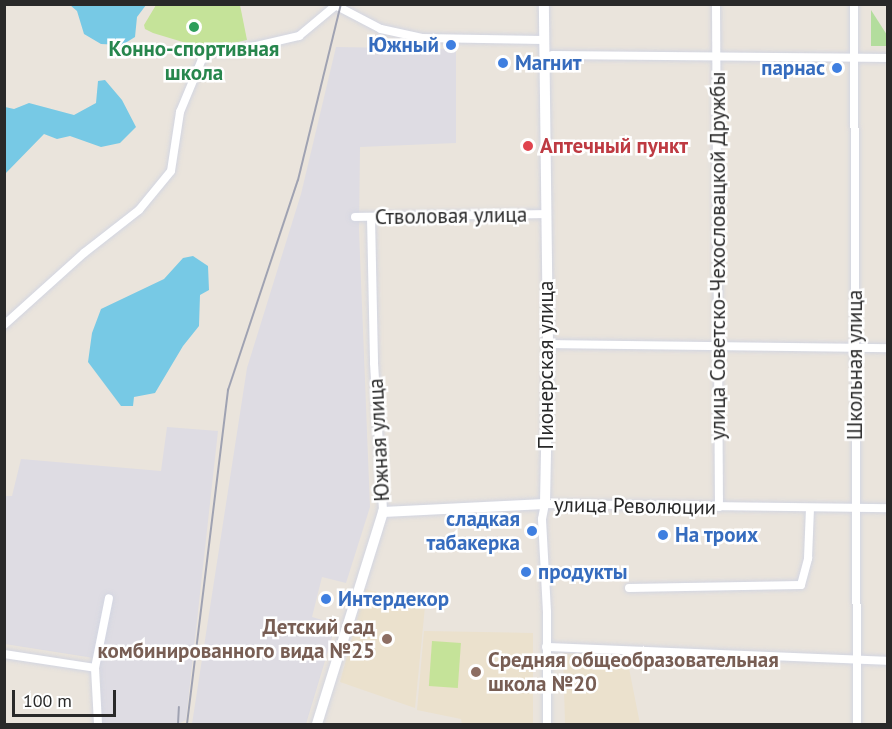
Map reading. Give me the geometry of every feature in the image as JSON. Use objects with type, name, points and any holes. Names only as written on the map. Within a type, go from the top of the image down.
[{"type":"street","name":"Пионерская улица","points":[[544,4],[548,344],[545,504],[542,519],[547,724]]},
{"type":"street","name":"улица Советско-Чехословацкой Дружбы","points":[[716,4],[719,507]]},
{"type":"street","name":"Школьная улица","points":[[854,4],[857,724]]},
{"type":"street","points":[[4,326],[84,254],[139,210],[171,171],[180,112],[205,52],[239,50],[299,36],[336,6],[381,29],[422,38],[543,40]]},
{"type":"street","points":[[545,57],[553,55],[888,58]]},
{"type":"street","name":"Стволовая улица","points":[[355,217],[546,214]]},
{"type":"street","name":"Южная улица","points":[[317,724],[383,512],[374,363],[371,217]]},
{"type":"street","points":[[548,344],[719,348],[888,348]]},
{"type":"street","name":"улица Революции","points":[[383,512],[545,504],[888,508]]},
{"type":"street","points":[[629,588],[801,585],[808,558],[810,508]]},
{"type":"street","points":[[98,724],[95,668],[109,598]]},
{"type":"street","points":[[546,647],[888,661]]},
{"type":"street","points":[[4,654],[95,668]]},
{"type":"shaded area","points":[[336,47],[456,49],[456,143],[360,147],[359,230],[370,507],[346,583],[322,577],[312,617],[336,624],[306,724],[192,724],[247,368],[301,194]]},
{"type":"shaded area","points":[[167,427],[218,431],[186,720],[178,724],[102,724],[100,659],[5,644],[4,496],[12,496],[21,459],[161,471]]},
{"type":"shaded area","name":"Детский сад комбинированного вида №25","points":[[365,589],[392,596],[426,596],[415,708],[340,682]]},
{"type":"shaded area","name":"Средняя общеобразовательная школа №20","points":[[424,631],[533,633],[533,724],[462,724],[461,719],[417,710]]},
{"type":"shaded area","points":[[563,653],[626,653],[640,724],[565,724]]},
{"type":"green space","name":"Конно-спортивная школа","points":[[156,5],[240,5],[247,40],[206,49],[153,33],[145,29],[144,25]]},
{"type":"green space","points":[[871,10],[887,35],[887,46],[871,46]]},
{"type":"green space","points":[[432,641],[461,643],[458,688],[429,686]]},
{"type":"water","points":[[70,5],[146,5],[137,17],[135,37],[122,45],[101,44],[84,34],[77,11]]},
{"type":"water","points":[[105,80],[122,100],[136,127],[120,143],[101,147],[70,136],[57,139],[44,134],[5,174],[5,107],[14,109],[29,103],[74,115],[96,103],[98,81]]},
{"type":"water","points":[[193,256],[208,266],[209,290],[200,295],[199,326],[183,346],[155,393],[134,397],[133,406],[121,406],[88,362],[92,333],[101,309],[164,279],[183,258]]},
{"type":"railway","points":[[187,724],[228,390],[298,180],[341,4]]},
{"type":"railway","points":[[178,724],[179,707]]},
{"type":"place","name":"Конно-спортивная школа","points":[[194,27]]},
{"type":"place","name":"Южный","points":[[451,45]]},
{"type":"place","name":"Магнит","points":[[503,63]]},
{"type":"place","name":"парнас","points":[[837,68]]},
{"type":"place","name":"Аптечный пункт","points":[[528,146]]},
{"type":"place","name":"сладкая табакерка","points":[[532,531]]},
{"type":"place","name":"На троих","points":[[663,535]]},
{"type":"place","name":"продукты","points":[[526,572]]},
{"type":"place","name":"Интердекор","points":[[326,599]]},
{"type":"place","name":"Детский сад комбинированного вида №25","points":[[387,639]]},
{"type":"place","name":"Средняя общеобразовательная школа №20","points":[[476,672]]}]
